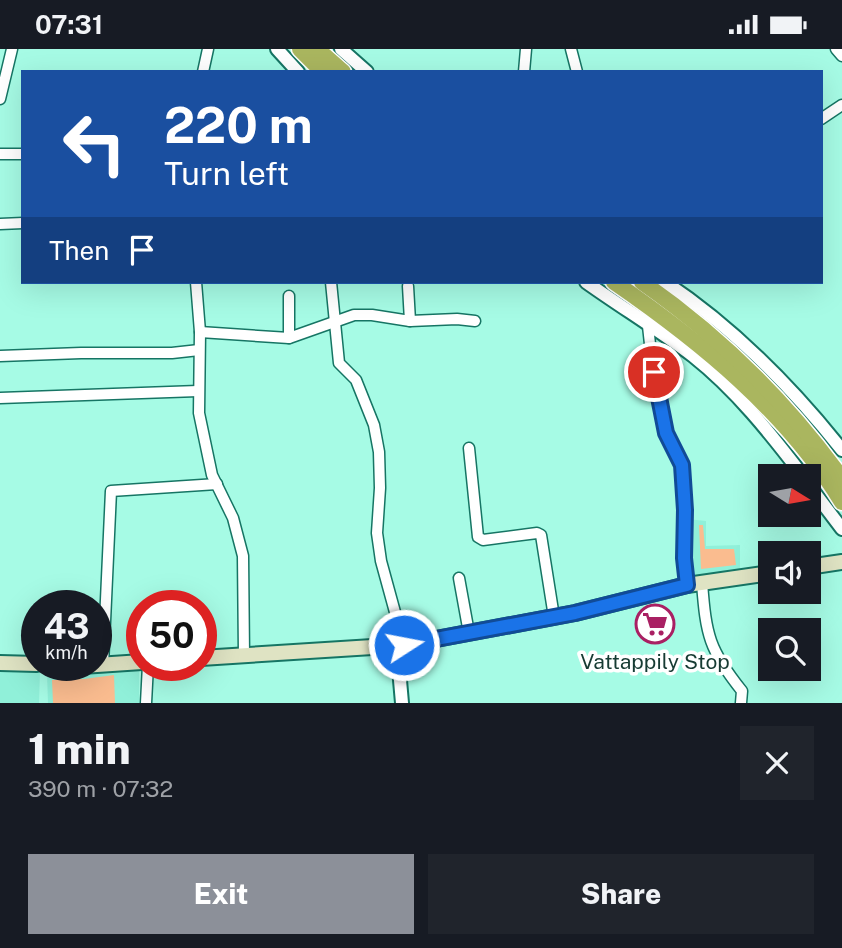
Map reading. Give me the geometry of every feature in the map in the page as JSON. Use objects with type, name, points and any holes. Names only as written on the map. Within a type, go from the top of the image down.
[{"type":"highway","points":[[300,49],[321,70]]},
{"type":"highway","points":[[317,49],[341,70]]},
{"type":"highway","points":[[637,286],[701,326],[764,385],[818,445],[842,479]]},
{"type":"highway","points":[[637,286],[755,394],[801,446],[842,502]]},
{"type":"main road","points":[[821,565],[842,562]]},
{"type":"main road","points":[[217,657],[401,646],[554,617],[695,584],[758,575]]},
{"type":"main road","points":[[0,663],[21,664]]},
{"type":"street","points":[[0,99],[12,49]]},
{"type":"street","points":[[204,70],[208,49]]},
{"type":"street","points":[[277,49],[296,70]]},
{"type":"street","points":[[341,49],[365,70]]},
{"type":"street","points":[[524,70],[526,49]]},
{"type":"street","points":[[571,49],[576,70]]},
{"type":"street","points":[[836,49],[842,57]]},
{"type":"street","points":[[823,118],[842,105]]},
{"type":"street","points":[[0,154],[21,154]]},
{"type":"street","points":[[0,223],[21,223]]},
{"type":"street","points":[[197,284],[200,332],[199,413],[212,475],[233,518],[243,556],[244,656]]},
{"type":"street","points":[[331,284],[339,363],[356,380],[374,425],[379,452],[377,533],[380,561],[401,646],[402,703]]},
{"type":"street","points":[[589,284],[693,356],[767,429],[794,464]]},
{"type":"street","points":[[668,284],[696,303],[751,349],[803,402],[842,450]]},
{"type":"street","points":[[408,286],[410,321]]},
{"type":"street","points":[[289,296],[289,338]]},
{"type":"street","points":[[200,332],[289,338],[354,316],[372,315],[410,321],[475,321]]},
{"type":"street","points":[[648,326],[664,423],[682,465],[684,558],[695,584],[708,636],[726,671],[742,691],[741,703]]},
{"type":"street","points":[[0,356],[81,352],[173,353],[199,350]]},
{"type":"street","points":[[0,398],[198,391]]},
{"type":"street","points":[[469,448],[478,537],[483,540],[537,533],[541,535],[554,617]]},
{"type":"street","points":[[106,590],[111,491],[217,484]]},
{"type":"street","points":[[821,501],[842,529]]},
{"type":"street","points":[[459,578],[469,633]]},
{"type":"street","points":[[146,703],[148,681]]},
{"type":"shaded area","points":[[687,519],[706,521],[706,546],[740,545],[740,572],[691,581]]},
{"type":"shaded area","points":[[699,525],[703,525],[705,549],[734,549],[736,565],[701,569]]},
{"type":"shaded area","points":[[0,668],[21,669],[21,681],[40,681],[39,703],[0,703]]},
{"type":"shaded area","points":[[126,669],[126,681],[139,681],[139,703],[48,703],[47,681],[112,681],[112,670]]},
{"type":"shaded area","points":[[112,675],[115,703],[53,703],[52,681],[112,681]]},
{"type":"place","name":"Vattappily Stop","points":[[655,624]]},
{"type":"route","points":[[404,645],[575,613],[687,585],[682,465],[666,433],[654,372]]}]
